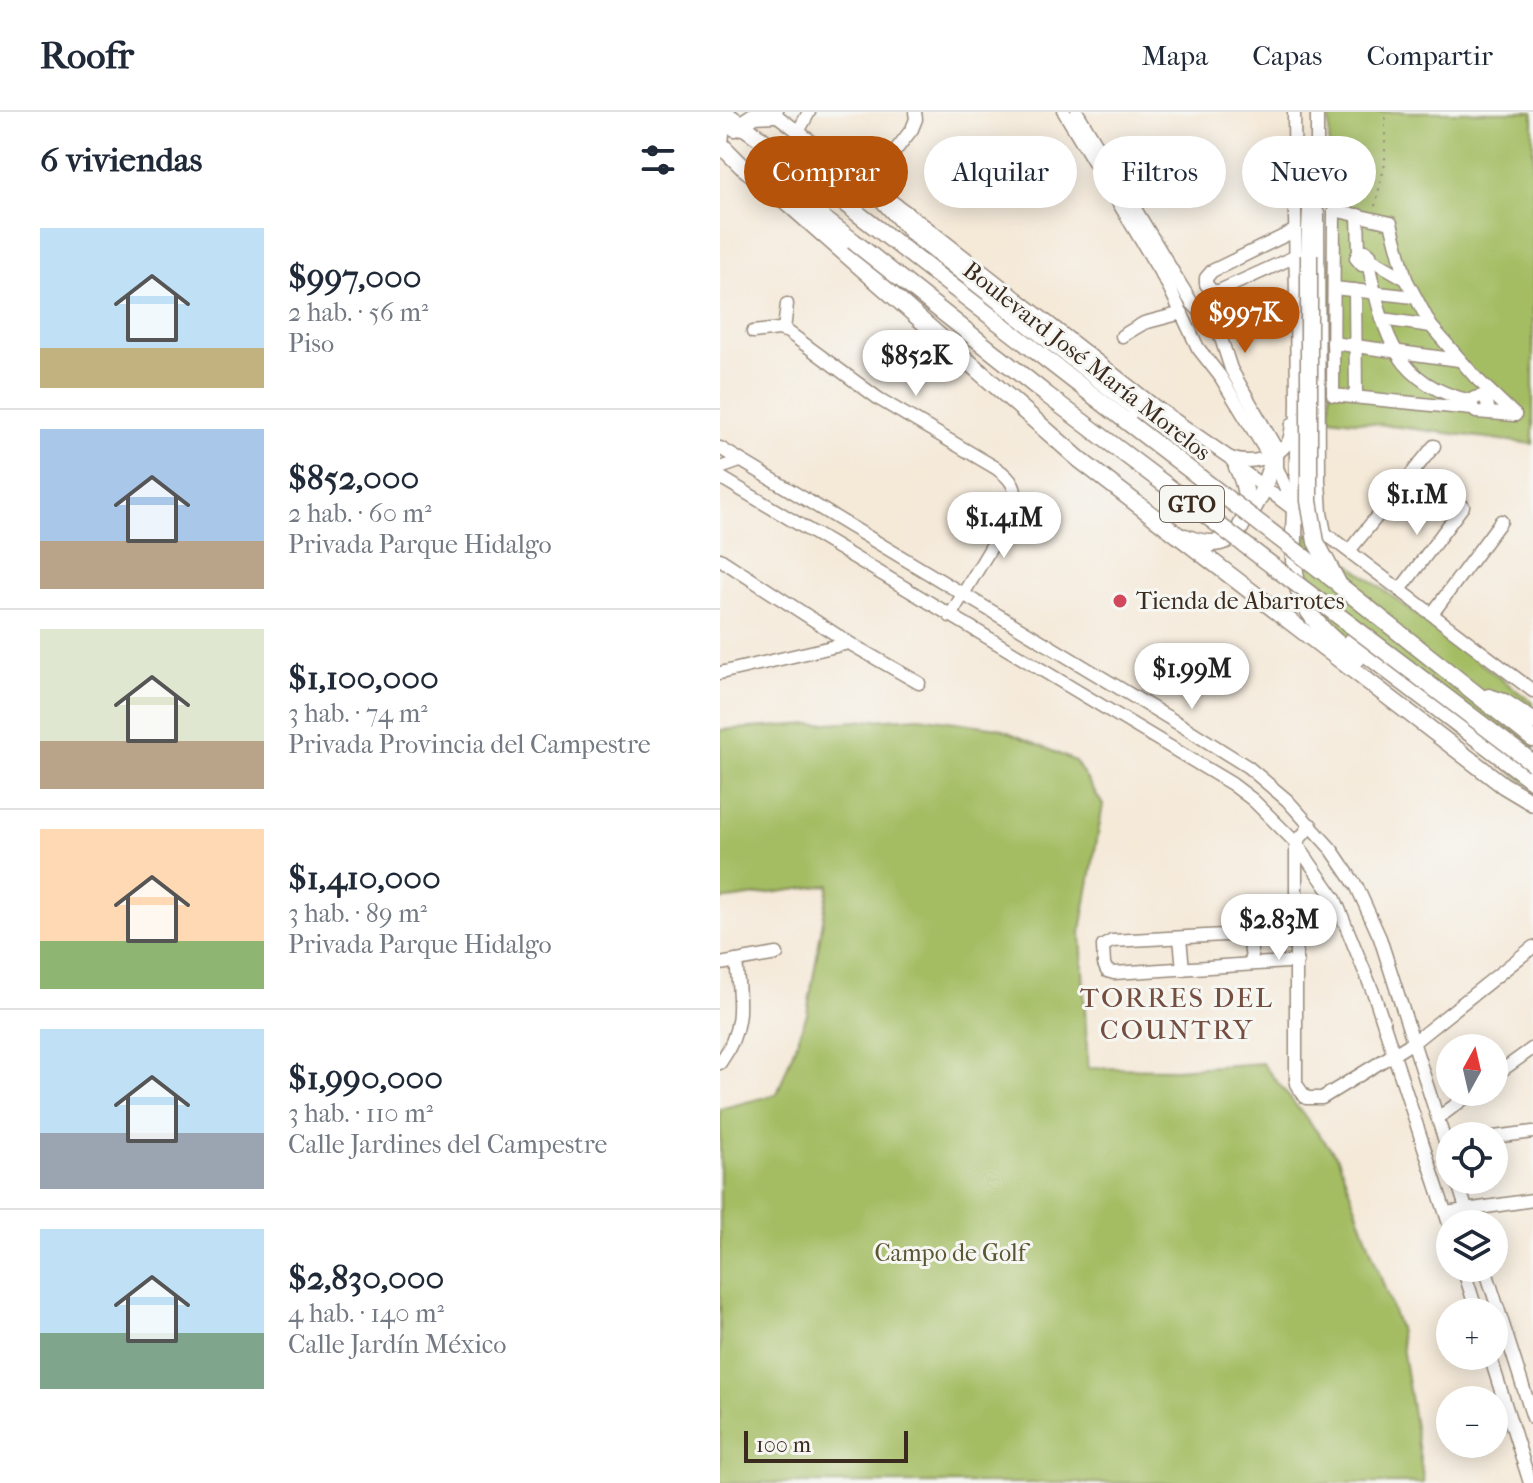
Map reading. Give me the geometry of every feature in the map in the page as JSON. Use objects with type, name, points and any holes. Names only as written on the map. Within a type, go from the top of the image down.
[{"type":"main road","points":[[720,144],[723,112]]},
{"type":"main road","name":"Boulevard José María Morelos","points":[[723,112],[1339,585],[1533,739]]},
{"type":"main road","points":[[720,144],[739,123],[755,115],[774,113]]},
{"type":"main road","points":[[720,144],[1080,460],[1503,785],[1533,802]]},
{"type":"main road","name":"Boulevard José María Morelos","points":[[720,144],[853,241],[1047,395],[1533,763]]},
{"type":"main road","points":[[890,208],[914,234],[1134,407],[1188,469]]},
{"type":"main road","points":[[1311,208],[1302,256],[1309,501],[1316,542],[1339,585]]},
{"type":"main road","points":[[1243,523],[1254,510],[1274,459]]},
{"type":"main road","points":[[1169,529],[1187,539],[1217,543],[1236,535],[1248,510],[1248,501],[1234,462]]},
{"type":"main road","points":[[1295,510],[1294,578],[1307,610],[1325,633],[1533,802]]},
{"type":"main road","points":[[1307,610],[1533,781]]},
{"type":"main road","points":[[1478,694],[1504,702],[1533,721]]},
{"type":"street","points":[[798,132],[809,112]]},
{"type":"street","points":[[907,136],[916,119],[915,112]]},
{"type":"street","points":[[1064,112],[1184,318],[1195,343],[1274,459]]},
{"type":"street","points":[[1077,112],[1179,282],[1219,332],[1231,369],[1295,510]]},
{"type":"street","points":[[1294,112],[1294,231],[1302,256],[1295,510]]},
{"type":"street","points":[[1317,112],[1317,136]]},
{"type":"street","points":[[774,113],[803,136]]},
{"type":"street","points":[[900,208],[1156,407],[1234,462],[1533,691]]},
{"type":"street","points":[[1317,208],[1319,481],[1325,533]]},
{"type":"street","points":[[1334,210],[1391,223],[1395,228],[1406,279],[1414,297],[1431,326],[1459,360],[1478,402],[1333,395],[1334,210]]},
{"type":"street","points":[[1356,397],[1355,346],[1366,291],[1365,216]]},
{"type":"street","points":[[1294,231],[1212,271],[1206,278],[1206,284],[1212,291],[1219,291],[1302,256]]},
{"type":"street","points":[[1334,250],[1364,258],[1406,279]]},
{"type":"street","points":[[1334,288],[1414,297]]},
{"type":"street","points":[[1366,291],[1382,319],[1391,358],[1410,380],[1451,401],[1478,402]]},
{"type":"street","points":[[1366,291],[1391,350]]},
{"type":"street","points":[[784,330],[787,304]]},
{"type":"street","points":[[1122,336],[1144,323],[1184,318],[1202,312]]},
{"type":"street","points":[[1382,319],[1431,326]]},
{"type":"street","points":[[753,332],[784,330],[879,399],[996,468],[1012,482],[1016,492],[1014,509],[950,616]]},
{"type":"street","points":[[1333,343],[1459,360]]},
{"type":"street","points":[[1209,363],[1220,362],[1226,354]]},
{"type":"street","points":[[1234,462],[1274,459],[1287,443],[1297,402]]},
{"type":"street","points":[[1349,551],[1434,446]]},
{"type":"street","points":[[720,448],[1248,767],[1287,800],[1332,850],[1370,913],[1440,1122]]},
{"type":"street","points":[[720,468],[740,461]]},
{"type":"street","points":[[720,477],[1232,784],[1253,800],[1296,843],[1322,877],[1348,926],[1445,1210]]},
{"type":"street","points":[[1400,590],[1463,506]]},
{"type":"street","points":[[1432,614],[1501,521]]},
{"type":"street","points":[[720,559],[849,643],[919,683]]},
{"type":"street","points":[[720,673],[849,643]]},
{"type":"street","points":[[1311,825],[1296,843],[1296,1084],[1302,1094],[1312,1099],[1322,1098],[1415,1041],[1533,947]]},
{"type":"street","points":[[1253,964],[1249,939],[1243,934],[1107,942],[1103,946],[1104,964],[1107,971],[1114,973],[1297,962]]},
{"type":"street","points":[[1180,938],[1183,969]]},
{"type":"street","points":[[720,964],[777,954]]},
{"type":"street","points":[[720,1063],[732,1044],[737,1028],[740,1004],[736,961]]},
{"type":"street","points":[[1508,1066],[1533,1048]]},
{"type":"street","points":[[1438,1118],[1454,1106]]},
{"type":"street","points":[[1508,1135],[1533,1132]]},
{"type":"street","points":[[1461,1194],[1466,1209]]},
{"type":"street","points":[[1461,1210],[1533,1200]]},
{"type":"street","points":[[1489,1282],[1533,1418]]},
{"type":"street","points":[[1494,1370],[1530,1483]]},
{"type":"path","points":[[1365,216],[1385,164],[1385,112]]},
{"type":"green space","points":[[1329,112],[1533,112],[1533,444],[1330,418],[1329,208],[1376,208],[1376,136],[1329,136]]},
{"type":"green space","points":[[1307,532],[1533,703],[1533,789],[1417,699],[1488,742],[1313,608],[1305,548]]},
{"type":"green space","name":"Campo de Golf","points":[[919,717],[999,728],[1075,761],[1103,805],[1081,931],[1088,1068],[1176,1069],[1262,1063],[1338,1158],[1399,1328],[1424,1483],[720,1483],[720,1109],[777,1094],[807,1014],[829,885],[720,900],[720,730]]},
{"type":"place","name":"Tienda de Abarrotes","points":[[1120,601]]},
{"type":"district","name":"TORRES DEL COUNTRY","points":[[1177,1013]]}]
